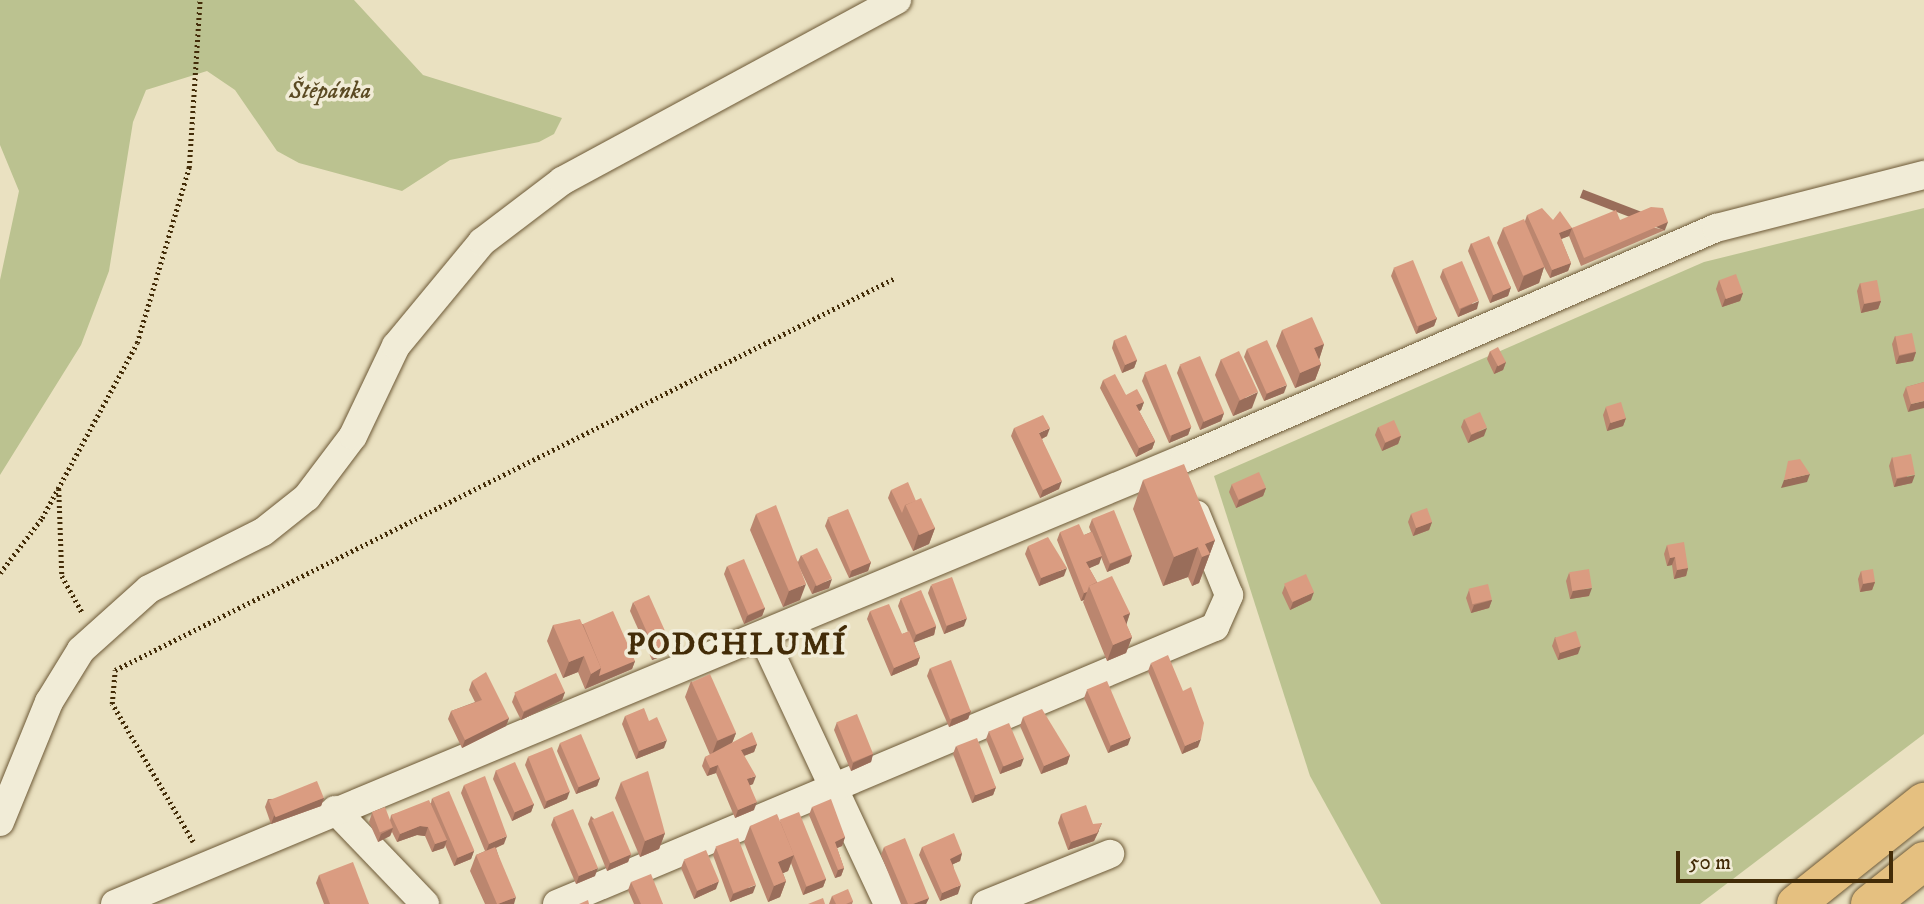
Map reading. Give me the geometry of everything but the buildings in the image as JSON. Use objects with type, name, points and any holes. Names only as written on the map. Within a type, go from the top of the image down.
[{"type":"highway","points":[[1796,904],[1924,802]]},
{"type":"highway","points":[[1870,904],[1924,861]]},
{"type":"street","points":[[0,822],[49,702],[94,635],[149,589],[263,532],[307,496],[353,436],[396,346],[421,309],[508,220],[562,181],[897,0]]},
{"type":"street","points":[[115,904],[206,863],[1172,463],[1716,228],[1924,175]]},
{"type":"street","points":[[558,904],[839,788],[1215,627],[1228,595],[1172,463]]},
{"type":"street","points":[[762,635],[839,788],[888,904]]},
{"type":"street","points":[[335,810],[425,904]]},
{"type":"street","points":[[986,904],[1110,854]]},
{"type":"path","points":[[0,573],[59,487],[137,343],[188,168],[200,0]]},
{"type":"path","points":[[115,670],[895,278]]},
{"type":"path","points":[[59,487],[62,576],[115,670],[112,704],[206,863]]},
{"type":"green space","name":"Štěpánka","points":[[0,0],[354,0],[423,75],[562,118],[554,134],[539,142],[450,160],[402,191],[299,163],[277,151],[235,90],[207,71],[146,90],[133,122],[109,271],[81,345],[0,475],[0,280],[19,191],[0,145]]},
{"type":"green space","points":[[1924,208],[1924,734],[1700,904],[1381,904],[1310,776],[1214,476],[1704,262]]},
{"type":"district","name":"PODCHLUMÍ","points":[[737,645]]}]
